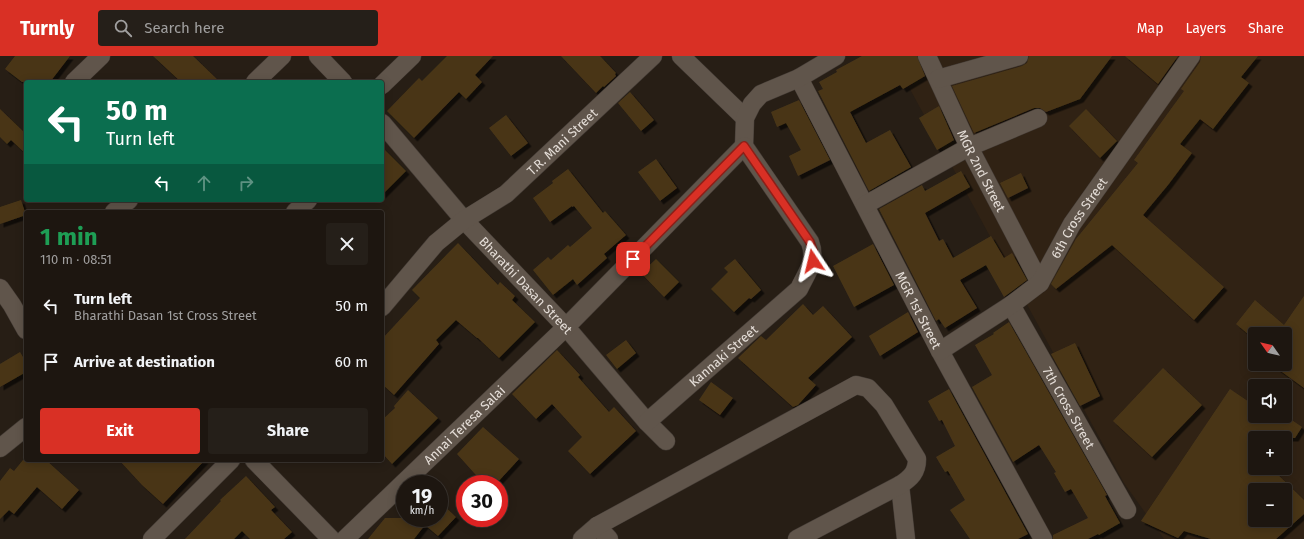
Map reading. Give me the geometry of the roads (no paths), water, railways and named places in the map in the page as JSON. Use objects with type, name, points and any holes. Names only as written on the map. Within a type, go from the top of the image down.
[{"type":"street","points":[[76,80],[101,56]]},
{"type":"street","points":[[257,80],[282,56]]},
{"type":"street","points":[[318,56],[341,80]]},
{"type":"street","points":[[384,83],[412,56]]},
{"type":"street","name":"T.R. Mani Street","points":[[384,306],[436,243],[464,220],[506,194],[653,56]]},
{"type":"street","points":[[681,56],[745,118]]},
{"type":"street","points":[[744,146],[745,118],[752,104],[761,94],[799,78],[836,56]]},
{"type":"street","name":"MGR 2nd Street","points":[[927,56],[969,147],[1040,283]]},
{"type":"street","points":[[938,79],[1018,56]]},
{"type":"street","name":"6th Cross Street","points":[[940,351],[1011,305],[1040,283],[1072,224],[1191,56]]},
{"type":"street","name":"MGR 1st Street","points":[[799,78],[940,351],[1043,539]]},
{"type":"street","points":[[865,205],[969,147],[1038,118]]},
{"type":"street","name":"Bharathi Dasan Street","points":[[384,129],[464,220],[566,327],[647,422],[666,441]]},
{"type":"street","name":"Kannaki Street","points":[[647,422],[799,289],[813,261],[813,251],[810,242],[744,146]]},
{"type":"street","name":"Annai Teresa Salai","points":[[345,539],[566,327],[744,146]]},
{"type":"street","points":[[116,210],[126,202]]},
{"type":"street","points":[[297,210],[306,202]]},
{"type":"street","points":[[0,288],[24,326]]},
{"type":"street","name":"7th Cross Street","points":[[1011,305],[1127,510]]},
{"type":"street","points":[[582,539],[603,532],[856,385],[868,388],[884,405],[917,459],[917,467],[912,477],[900,485],[797,539]]},
{"type":"street","points":[[0,448],[24,429]]},
{"type":"street","points":[[152,539],[229,462]]},
{"type":"street","points":[[256,462],[331,539]]},
{"type":"street","points":[[900,485],[906,539]]}]
